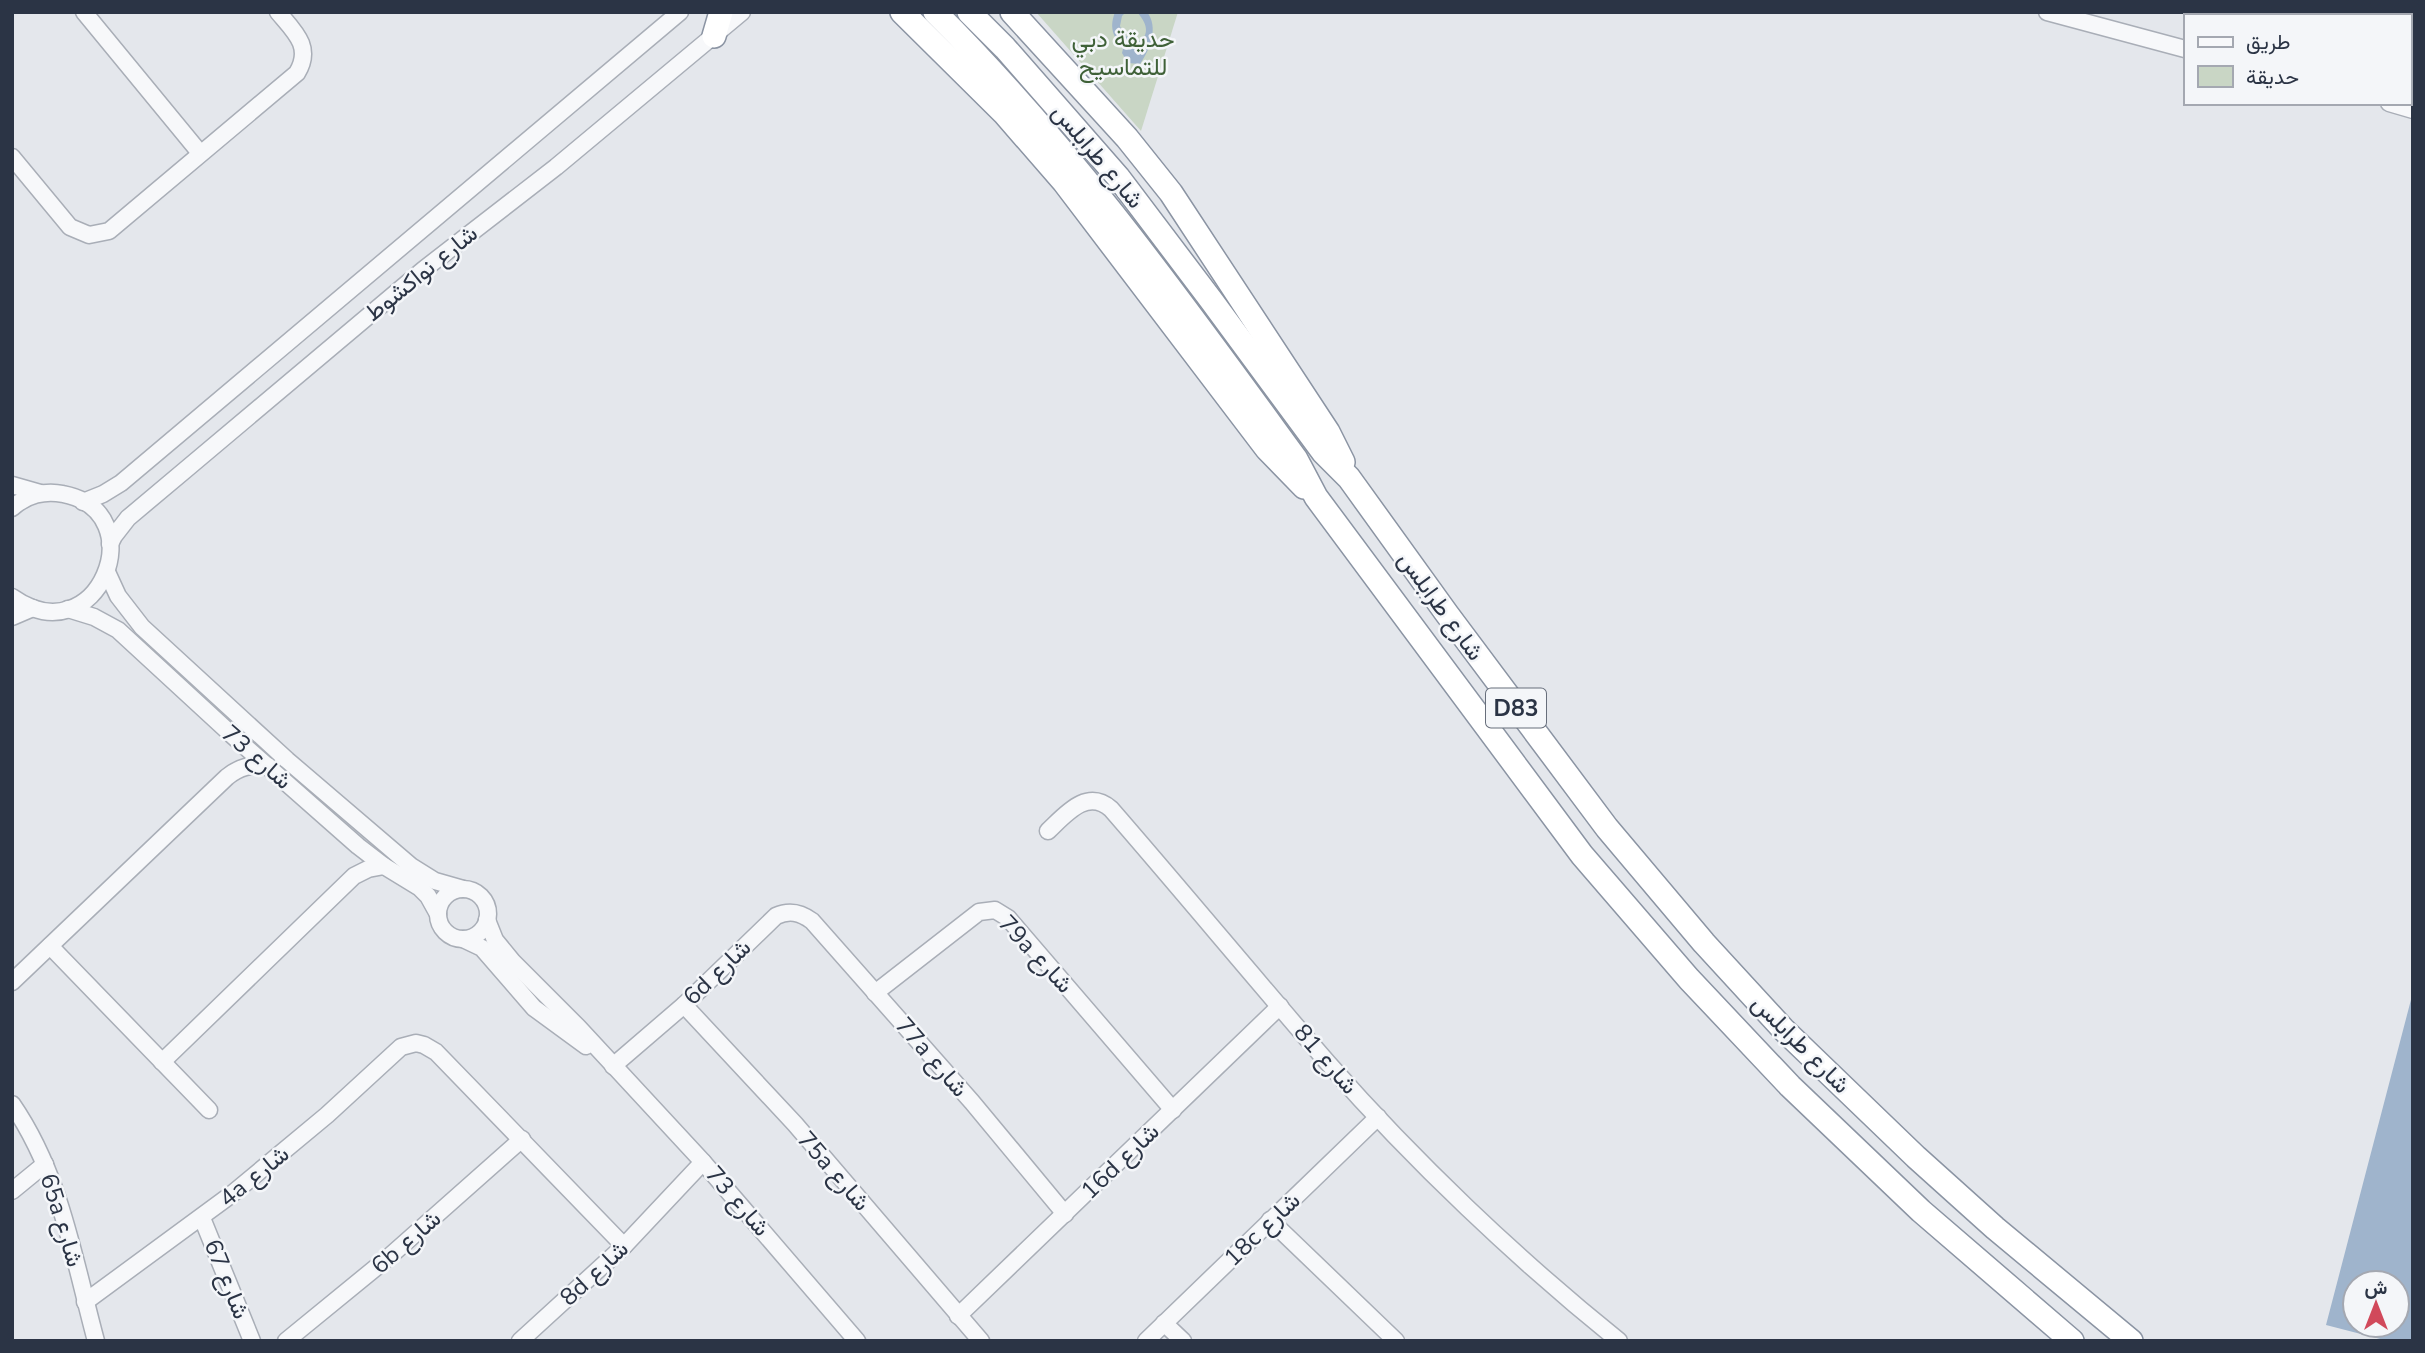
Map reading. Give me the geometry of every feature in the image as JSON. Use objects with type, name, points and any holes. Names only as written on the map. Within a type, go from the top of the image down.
[{"type":"highway","points":[[714,36],[721,12]]},
{"type":"highway","points":[[902,12],[996,105],[1049,165],[1272,456],[1316,498]]},
{"type":"highway","name":"شارع طرابلس","points":[[970,12],[1118,177],[1323,452],[1349,478],[1607,828],[1704,943],[1783,1028],[1916,1157],[1995,1228],[2131,1341]]},
{"type":"highway","points":[[1012,12],[1127,138],[1171,193],[1328,432],[1349,478]]},
{"type":"highway","name":"شارع طرابلس","points":[[937,14],[1066,154],[1118,218],[1296,459],[1316,498],[1582,855],[1689,979],[1790,1086],[1921,1211],[2072,1341]]},
{"type":"street","points":[[84,12],[200,152]]},
{"type":"street","points":[[12,157],[70,227],[89,235],[100,234],[118,224],[297,72],[302,65],[304,48],[278,12]]},
{"type":"street","name":"شارع نواكشوط","points":[[83,502],[121,483],[680,12]]},
{"type":"street","name":"شارع نواكشوط","points":[[110,544],[128,518],[156,494],[423,270],[556,167],[742,12]]},
{"type":"street","points":[[2047,12],[2184,49]]},
{"type":"street","points":[[2396,105],[2413,110]]},
{"type":"street","points":[[12,485],[40,493]]},
{"type":"street","points":[[12,508],[19,501],[40,493],[55,492],[70,495],[83,502],[102,520],[110,544],[107,572],[98,588],[85,601],[68,609]]},
{"type":"street","name":"شارع 73","points":[[107,572],[118,596],[142,627],[287,760],[411,866],[435,881],[463,889]]},
{"type":"street","points":[[12,597],[33,608]]},
{"type":"street","points":[[12,617],[33,608]]},
{"type":"street","name":"شارع 73","points":[[33,608],[50,611],[68,609],[94,617],[118,630],[232,736],[358,846],[420,888],[434,904],[438,914]]},
{"type":"street","points":[[227,777],[234,761],[232,736]]},
{"type":"street","points":[[12,982],[233,771],[250,765],[268,766]]},
{"type":"street","name":"شارع 81","points":[[1048,831],[1084,801],[1106,804],[1378,1117],[1494,1231],[1619,1341]]},
{"type":"street","points":[[354,876],[358,862],[358,846]]},
{"type":"street","points":[[162,1062],[354,876],[368,869],[384,866]]},
{"type":"street","points":[[463,889],[477,893],[482,898],[486,905],[487,920],[478,934],[463,939],[448,934],[439,922],[438,914],[439,906],[448,894],[463,889]]},
{"type":"street","name":"79a شارع","points":[[875,993],[979,912],[995,910],[1008,918],[1173,1110]]},
{"type":"street","name":"77a شارع","points":[[790,912],[812,921],[972,1102],[1065,1214]]},
{"type":"street","name":"6d شارع","points":[[616,1069],[776,916],[790,912]]},
{"type":"street","name":"شارع 73","points":[[487,920],[495,940],[513,962],[706,1164],[857,1341]]},
{"type":"street","name":"شارع 73","points":[[463,939],[473,942],[490,955],[534,1008],[616,1069]]},
{"type":"street","points":[[50,946],[209,1110]]},
{"type":"street","name":"75a شارع","points":[[684,1005],[795,1124],[981,1341]]},
{"type":"street","name":"16d شارع","points":[[958,1316],[1280,1006]]},
{"type":"street","name":"4a شارع","points":[[85,1302],[202,1218],[292,1145],[395,1052],[408,1044],[424,1045],[436,1052],[522,1139]]},
{"type":"street","name":"65a شارع","points":[[12,1104],[45,1164],[62,1210],[96,1341]]},
{"type":"street","name":"18c شارع","points":[[1146,1341],[1378,1117]]},
{"type":"street","points":[[522,1139],[624,1246]]},
{"type":"street","name":"6b شارع","points":[[286,1341],[417,1234],[522,1139]]},
{"type":"street","points":[[12,1191],[45,1164]]},
{"type":"street","name":"8d شارع","points":[[520,1341],[624,1246],[706,1164]]},
{"type":"street","name":"شارع 67","points":[[202,1218],[253,1341]]},
{"type":"street","points":[[1270,1220],[1396,1341]]},
{"type":"street","points":[[1164,1323],[1183,1341]]},
{"type":"green space","name":"حديقة دبي للتماسيح","points":[[1036,12],[1178,12],[1141,131]]},
{"type":"water","points":[[1115,12],[1126,12],[1122,16],[1120,26],[1123,33],[1135,41],[1142,40],[1146,30],[1137,12],[1147,12],[1151,18],[1152,38],[1140,64],[1128,63],[1122,53],[1123,49],[1114,36],[1112,27]]},
{"type":"water","points":[[2413,992],[2413,1341],[2380,1339],[2411,1339],[2411,1269],[2341,1269],[2341,1329],[2326,1325]]}]
